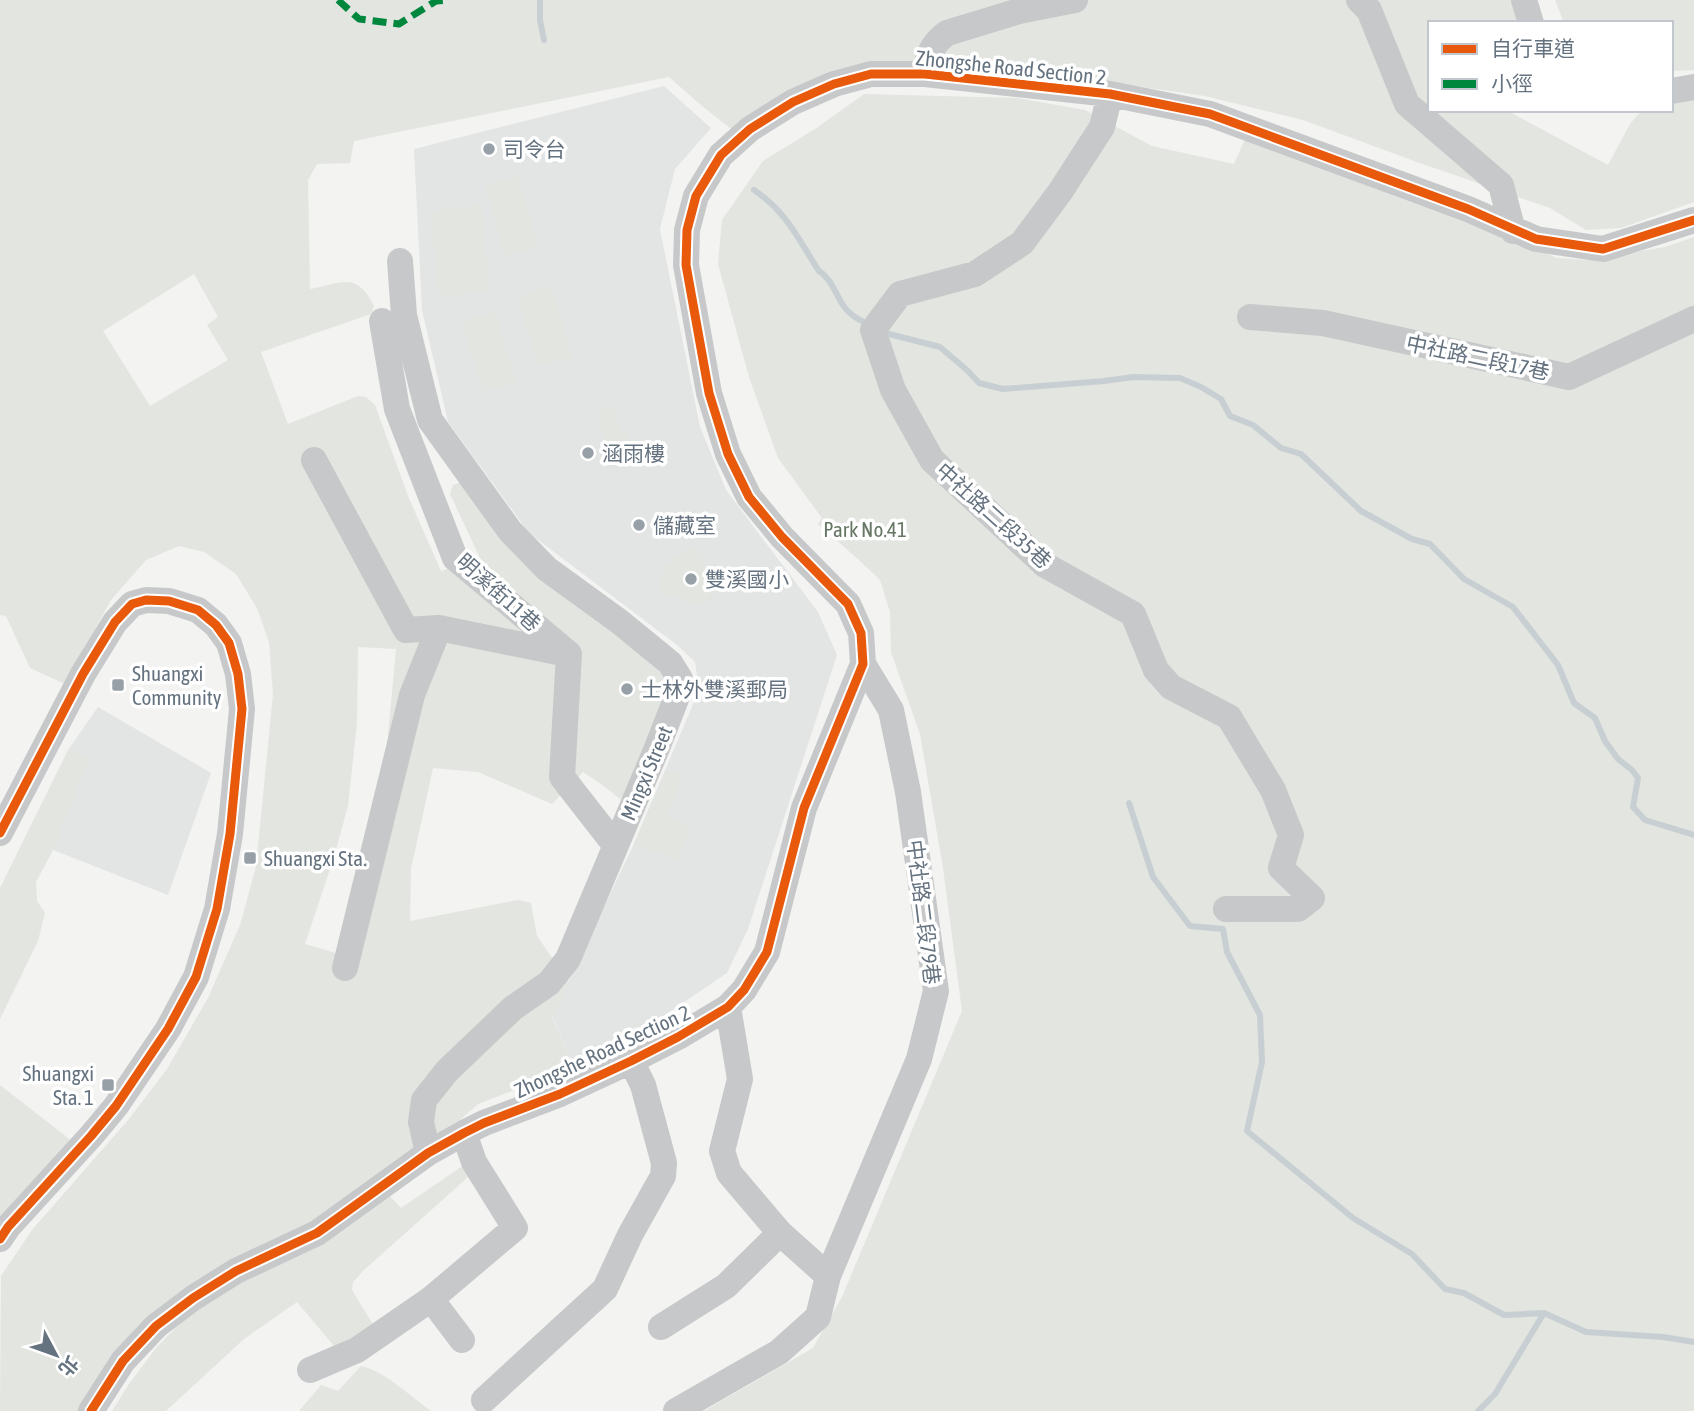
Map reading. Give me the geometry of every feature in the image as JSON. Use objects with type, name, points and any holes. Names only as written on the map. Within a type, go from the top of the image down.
[{"type":"street","points":[[925,74],[927,57],[940,38],[947,33],[1019,11],[1075,0]]},
{"type":"street","points":[[1359,0],[1370,10],[1407,103],[1501,185],[1513,231]]},
{"type":"street","points":[[1524,0],[1530,21]]},
{"type":"street","name":"Zhongshe Road Section 2","points":[[91,1411],[123,1362],[156,1326],[193,1298],[236,1271],[317,1233],[428,1153],[464,1133],[560,1094],[631,1061],[728,1007],[744,990],[766,952],[804,808],[863,664],[861,633],[848,604],[782,537],[749,497],[728,454],[709,393],[686,265],[687,230],[696,196],[721,155],[750,129],[793,102],[835,84],[872,74],[925,74],[1110,94],[1210,114],[1468,209],[1536,239],[1603,250],[1694,220]]},
{"type":"street","points":[[1673,91],[1694,87]]},
{"type":"street","name":"中社路二段35巷","points":[[1110,94],[1102,127],[1060,192],[1022,243],[975,274],[900,293],[873,330],[893,390],[932,460],[1045,565],[1133,614],[1156,670],[1171,687],[1229,717],[1236,727],[1273,790],[1291,835],[1281,868],[1312,898],[1298,909],[1226,909]]},
{"type":"street","name":"Mingxi Street","points":[[400,261],[404,315],[430,420],[510,531],[547,569],[620,622],[670,663],[680,679],[676,699],[657,748],[568,959],[550,983],[513,1008],[447,1071],[424,1100],[421,1122],[428,1153]]},
{"type":"street","name":"中社路二段17巷","points":[[1250,317],[1322,323],[1569,377],[1694,319]]},
{"type":"street","name":"明溪街11巷","points":[[382,321],[397,409],[455,558],[569,654]]},
{"type":"street","points":[[314,460],[406,629],[439,628],[569,654],[562,777],[615,845]]},
{"type":"street","points":[[0,834],[83,674],[115,622],[132,604],[146,600],[169,601],[198,610],[216,625],[229,643],[238,674],[242,709],[230,834],[217,909],[196,977],[168,1029],[116,1106],[0,1239]]},
{"type":"street","points":[[345,968],[412,695],[439,628]]},
{"type":"street","name":"中社路二段79巷","points":[[676,1411],[779,1352],[818,1317],[828,1276],[919,1059],[936,991],[908,792],[891,710],[863,664]]},
{"type":"street","points":[[728,1007],[740,1079],[722,1151],[729,1173],[780,1233],[828,1276]]},
{"type":"street","points":[[484,1400],[605,1289],[629,1235],[663,1176],[664,1163],[643,1085],[631,1061]]},
{"type":"street","points":[[310,1370],[357,1350],[431,1299],[515,1228],[474,1162],[464,1133]]},
{"type":"street","points":[[661,1326],[726,1286],[780,1233]]},
{"type":"street","points":[[431,1299],[462,1340]]},
{"type":"shaded area","name":"雙溪國小","points":[[664,86],[711,128],[675,169],[660,229],[700,427],[726,490],[818,612],[837,655],[748,929],[727,973],[656,1021],[574,1067],[552,1016],[632,848],[694,702],[698,682],[695,662],[677,645],[529,533],[448,422],[422,310],[414,149]]},
{"type":"shaded area","points":[[98,707],[211,773],[168,895],[53,850],[89,758],[68,750]]},
{"type":"green space","points":[[0,0],[1517,0],[1523,21],[1428,21],[1428,112],[1510,112],[1608,165],[1630,124],[1640,112],[1673,112],[1673,98],[1694,93],[1694,202],[1621,228],[1586,230],[1550,208],[1303,120],[1205,96],[1127,85],[910,68],[735,132],[669,77],[354,141],[350,163],[317,164],[308,180],[310,289],[354,283],[361,287],[374,306],[371,314],[261,352],[288,424],[358,396],[366,397],[375,405],[408,496],[441,571],[480,558],[450,494],[453,485],[461,482],[575,597],[666,677],[672,688],[627,794],[620,799],[583,772],[552,804],[478,772],[433,768],[411,869],[410,921],[518,900],[531,903],[537,936],[569,982],[552,1017],[574,1067],[478,1104],[434,1143],[322,1221],[214,1272],[82,1411],[0,1411],[1,1276],[32,1230],[129,1119],[167,1069],[208,998],[240,925],[256,867],[273,694],[269,642],[257,608],[236,574],[204,552],[179,546],[146,560],[111,600],[65,684],[30,668],[6,616],[0,615]],"holes":[[[194,274],[218,317],[207,325],[228,360],[150,406],[103,331]],[[358,647],[396,649],[387,746],[339,954],[305,944],[348,806],[357,723]]]},
{"type":"green space","points":[[1555,0],[1694,0],[1694,70],[1673,71],[1673,21],[1563,21]]},
{"type":"green space","name":"Park No.41","points":[[864,94],[1017,98],[1085,110],[1152,146],[1234,164],[1246,137],[1399,198],[1495,231],[1557,258],[1588,260],[1665,247],[1694,237],[1694,1411],[704,1411],[813,1348],[842,1297],[962,1011],[943,868],[920,734],[891,652],[890,612],[880,580],[818,524],[822,518],[778,458],[749,377],[718,264],[722,220],[763,161]]},
{"type":"green space","points":[[518,175],[538,246],[505,256],[485,185]]},
{"type":"green space","points":[[481,205],[490,291],[439,297],[430,211]]},
{"type":"green space","points":[[552,286],[572,357],[538,367],[518,296]]},
{"type":"green space","points":[[495,312],[516,382],[483,392],[462,322]]},
{"type":"green space","points":[[613,405],[619,426],[632,440],[651,449],[647,465],[631,465],[603,439],[597,410]]},
{"type":"green space","points":[[691,547],[723,587],[703,606],[657,591],[664,566]]},
{"type":"green space","points":[[68,750],[89,758],[53,850],[36,882],[37,901],[45,913],[38,941],[0,1019],[0,888]]},
{"type":"green space","points":[[667,769],[683,775],[667,818],[691,826],[678,860],[635,844]]},
{"type":"green space","points":[[0,1085],[72,1141],[0,1226]]},
{"type":"green space","points":[[464,1165],[473,1170],[466,1179],[353,1282],[352,1290],[374,1326],[372,1330],[334,1346],[297,1302],[244,1339],[166,1411],[112,1411],[156,1348],[192,1311],[384,1190],[401,1208]]},
{"type":"green space","points":[[361,1366],[379,1373],[431,1411],[299,1411],[321,1385],[338,1391]]},
{"type":"waterway","points":[[540,0],[544,40]]},
{"type":"waterway","points":[[754,190],[784,217],[819,271],[831,283],[847,311],[868,324]]},
{"type":"waterway","points":[[881,330],[940,347],[979,383],[1003,389],[1133,377],[1180,378],[1221,399],[1230,416],[1253,425],[1281,448],[1301,454],[1361,511],[1412,539],[1430,544],[1464,579],[1513,607],[1558,665],[1574,703],[1595,718],[1605,741],[1618,759],[1638,778],[1633,807],[1645,820],[1694,835]]},
{"type":"waterway","points":[[1129,803],[1153,877],[1190,926],[1223,929],[1227,952],[1260,1015],[1262,1062],[1247,1131],[1353,1218],[1412,1254],[1445,1289],[1464,1293],[1504,1315],[1544,1313],[1586,1332],[1663,1337],[1694,1342]]},
{"type":"waterway","points":[[1478,1411],[1495,1394],[1544,1313]]},
{"type":"marked path","points":[[338,0],[359,19],[399,24],[436,1],[449,0]]},
{"type":"cycle path","points":[[91,1411],[123,1361],[156,1326],[193,1298],[236,1271],[317,1233],[428,1153],[464,1133],[560,1094],[631,1061],[728,1007],[744,990],[767,952],[804,808],[863,664],[861,633],[848,604],[782,537],[749,497],[728,454],[709,393],[686,265],[687,230],[696,196],[721,155],[750,129],[793,102],[834,84],[871,74],[925,74],[1110,94],[1210,114],[1468,209],[1536,239],[1603,249],[1694,220]]},
{"type":"cycle path","points":[[0,833],[83,674],[115,622],[132,604],[146,600],[169,601],[198,610],[216,625],[229,643],[238,674],[242,709],[230,834],[217,909],[196,977],[168,1029],[116,1106],[0,1239]]},
{"type":"place","name":"司令台","points":[[489,149]]},
{"type":"place","name":"涵雨樓","points":[[588,453]]},
{"type":"place","name":"儲藏室","points":[[639,525]]},
{"type":"place","name":"雙溪國小","points":[[691,579]]},
{"type":"place","name":"Shuangxi Community","points":[[118,685]]},
{"type":"place","name":"士林外雙溪郵局","points":[[627,689]]},
{"type":"place","name":"Shuangxi Sta.","points":[[250,858]]},
{"type":"place","name":"Shuangxi Sta. 1","points":[[108,1085]]}]
